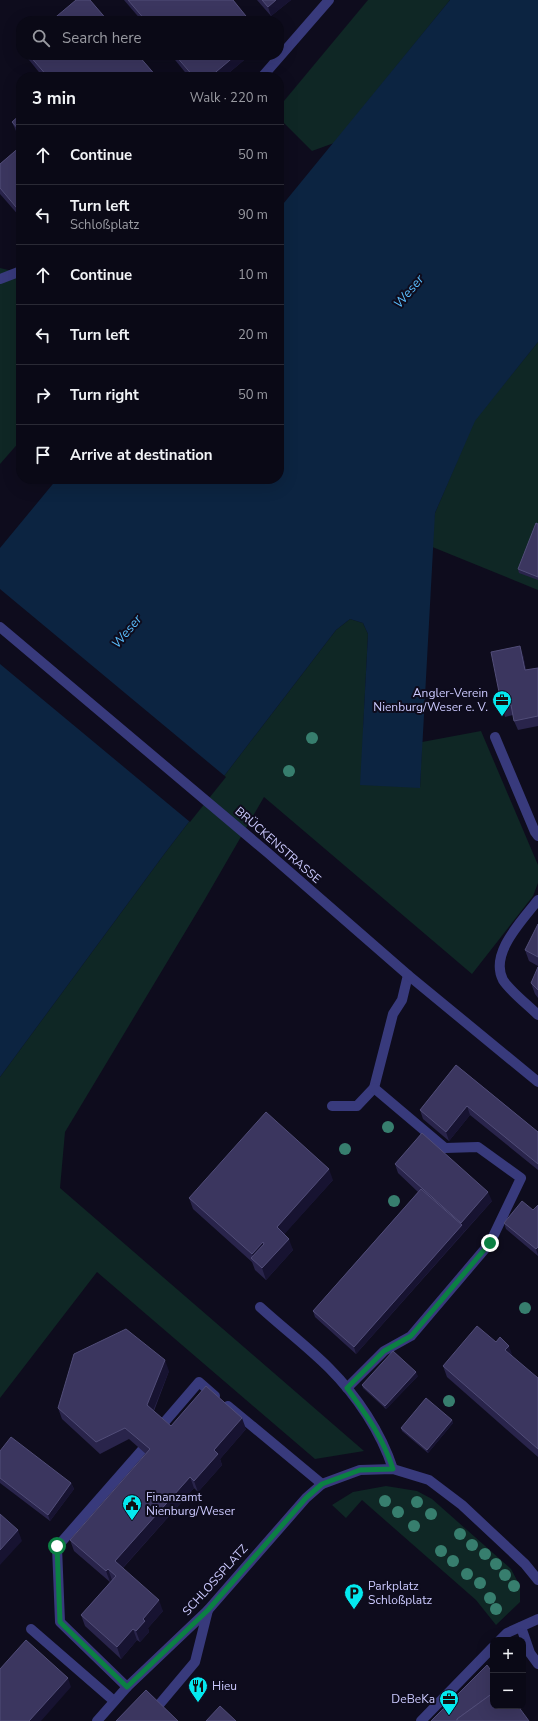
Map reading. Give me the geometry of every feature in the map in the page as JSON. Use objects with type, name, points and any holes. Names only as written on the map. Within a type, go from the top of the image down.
[{"type":"street","points":[[284,52],[329,0]]},
{"type":"street","points":[[266,72],[277,60]]},
{"type":"street","points":[[0,279],[16,273]]},
{"type":"street","name":"BRÜCKENSTRASSE","points":[[0,627],[251,838],[408,975],[538,1082]]},
{"type":"street","points":[[495,737],[538,836]]},
{"type":"street","points":[[538,900],[505,944],[500,957],[500,966],[503,980],[538,1015]]},
{"type":"street","points":[[332,1106],[357,1106],[374,1088],[393,1014],[402,1000],[408,975]]},
{"type":"street","points":[[347,1388],[384,1351],[411,1336],[490,1243],[521,1178],[478,1147],[445,1148],[374,1088]]},
{"type":"street","points":[[260,1307],[329,1368],[347,1388],[379,1434],[386,1448],[393,1469]]},
{"type":"street","points":[[162,1425],[199,1382],[322,1484]]},
{"type":"street","points":[[127,1687],[60,1622],[57,1546],[142,1450]]},
{"type":"street","name":"SCHLOSSPLATZ","points":[[97,1721],[127,1687],[208,1610],[306,1498],[322,1484],[360,1470],[393,1469],[429,1480],[467,1510],[526,1564],[538,1580]]},
{"type":"street","points":[[158,1706],[195,1662],[208,1610]]},
{"type":"street","points":[[504,1637],[538,1619]]},
{"type":"street","points":[[521,1627],[530,1653],[538,1664]]},
{"type":"street","points":[[31,1629],[114,1701]]},
{"type":"street","points":[[421,1721],[490,1650]]},
{"type":"green space","points":[[368,0],[450,0],[334,143],[312,151],[284,123],[284,101]]},
{"type":"green space","points":[[0,268],[16,272],[16,446],[0,464]]},
{"type":"green space","points":[[538,342],[538,590],[430,546],[435,513],[474,421]]},
{"type":"green space","points":[[350,619],[363,623],[368,634],[363,732],[420,788],[422,742],[481,731],[538,865],[538,883],[533,896],[472,974],[264,797],[205,899],[65,1132],[60,1188],[364,1451],[315,1459],[97,1272],[0,1398],[0,1077],[165,853],[336,630]]},
{"type":"green space","points":[[386,1486],[417,1491],[432,1499],[511,1569],[520,1586],[520,1602],[496,1625],[476,1600],[362,1500],[346,1518],[332,1505],[353,1492]]},
{"type":"water","name":"Weser","points":[[450,0],[538,0],[538,342],[475,421],[435,513],[420,788],[360,785],[368,634],[363,623],[350,619],[336,630],[165,853],[0,1077],[0,548],[53,484],[284,484],[284,203]]},
{"type":"pier","points":[[0,589],[226,777],[190,822],[0,664]]},
{"type":"building","points":[[76,0],[90,0],[104,16],[57,16]]},
{"type":"building","points":[[128,0],[233,0],[246,16],[142,16]]},
{"type":"building","points":[[262,0],[276,0],[268,7]]},
{"type":"building","points":[[33,60],[142,60],[153,72],[44,72]]},
{"type":"building","points":[[179,60],[230,60],[216,72],[190,72]]},
{"type":"building","points":[[16,118],[16,126],[12,122]]},
{"type":"building","points":[[16,150],[16,207],[0,188],[0,164]]},
{"type":"building","points":[[536,523],[538,524],[538,577],[518,569]]},
{"type":"building","points":[[520,646],[525,670],[538,668],[538,716],[514,721],[511,705],[502,707],[491,652]]},
{"type":"building","points":[[538,924],[538,957],[525,950]]},
{"type":"building","points":[[538,967],[538,990],[531,983]]},
{"type":"building","points":[[456,1065],[538,1132],[538,1164],[467,1106],[446,1132],[420,1110]]},
{"type":"building","points":[[266,1112],[329,1169],[277,1227],[289,1239],[262,1268],[251,1258],[264,1244],[263,1242],[252,1254],[189,1198]]},
{"type":"building","points":[[422,1133],[488,1192],[461,1223],[395,1164]]},
{"type":"building","points":[[421,1189],[462,1225],[354,1347],[313,1311]]},
{"type":"building","points":[[522,1201],[533,1210],[538,1205],[538,1247],[536,1249],[504,1223]]},
{"type":"building","points":[[477,1326],[496,1342],[500,1337],[509,1346],[505,1350],[538,1378],[538,1449],[443,1366]]},
{"type":"building","name":"Finanzamt Nienburg/Weser","points":[[126,1329],[165,1360],[147,1405],[171,1426],[206,1386],[242,1418],[214,1450],[218,1454],[194,1481],[190,1477],[115,1561],[159,1600],[143,1619],[145,1621],[136,1631],[133,1629],[117,1647],[81,1615],[116,1576],[108,1569],[106,1571],[70,1540],[150,1449],[125,1428],[96,1442],[58,1408],[74,1354]]},
{"type":"building","points":[[393,1351],[416,1372],[385,1406],[362,1385]]},
{"type":"building","points":[[426,1398],[452,1420],[427,1450],[401,1428]]},
{"type":"building","points":[[11,1437],[71,1483],[48,1515],[0,1478],[0,1451]]},
{"type":"building","points":[[0,1514],[18,1530],[0,1550]]},
{"type":"building","points":[[26,1640],[68,1678],[29,1721],[0,1721],[0,1669]]},
{"type":"building","points":[[487,1665],[490,1669],[490,1695],[457,1719],[457,1721],[431,1721]]},
{"type":"building","points":[[146,1690],[178,1721],[116,1721]]},
{"type":"building","points":[[490,1695],[490,1709],[520,1709],[529,1721],[458,1721],[457,1719]]},
{"type":"building","points":[[220,1706],[236,1721],[206,1721]]},
{"type":"place","name":"Angler-Verein Nienburg/Weser e. V.","points":[[502,717]]},
{"type":"place","name":"Finanzamt Nienburg/Weser","points":[[132,1521]]},
{"type":"place","name":"Parkplatz Schloßplatz","points":[[354,1610]]},
{"type":"place","name":"Hieu","points":[[198,1703]]},
{"type":"place","name":"DeBeKa","points":[[449,1716]]},
{"type":"route","points":[[57,1546],[60,1622],[127,1687],[208,1610],[306,1498],[322,1484],[360,1470],[393,1469],[386,1448],[379,1434],[347,1388],[384,1351],[411,1336],[490,1243]]}]
